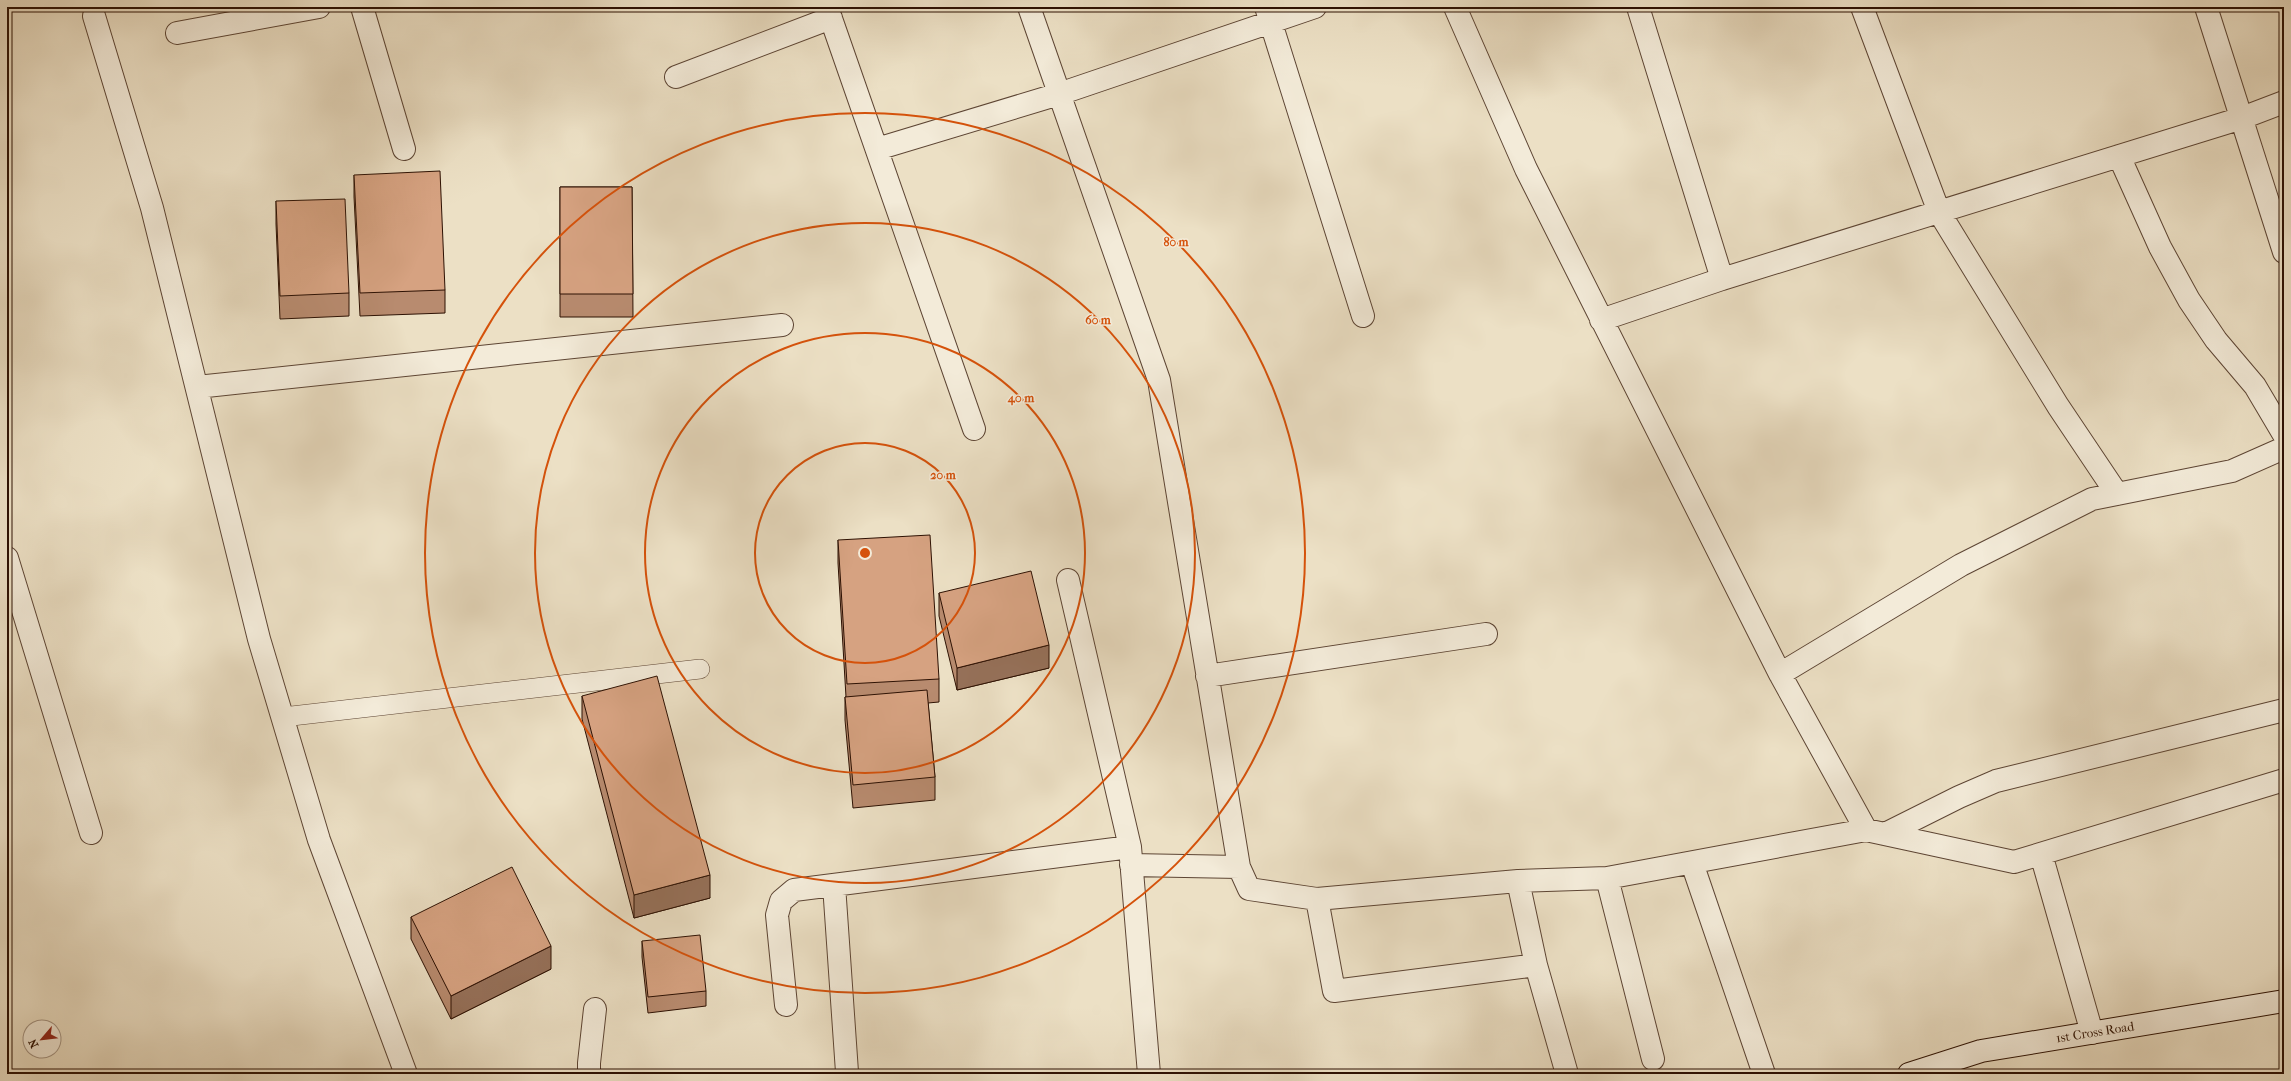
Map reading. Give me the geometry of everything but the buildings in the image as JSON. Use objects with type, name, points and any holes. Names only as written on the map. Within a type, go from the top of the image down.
[{"type":"street","points":[[177,33],[319,7]]},
{"type":"street","points":[[362,7],[404,149]]},
{"type":"street","points":[[1028,7],[1159,380],[1239,867],[1249,889],[1317,899],[1518,881],[1607,878],[1876,832],[1996,781],[2284,710]]},
{"type":"street","points":[[877,149],[1059,94],[1269,14],[1315,7]]},
{"type":"street","points":[[1455,7],[1526,169],[1780,674],[1876,832],[2014,862],[2284,780]]},
{"type":"street","points":[[1638,7],[1722,279]]},
{"type":"street","points":[[1862,7],[1939,212],[2058,406],[2117,494]]},
{"type":"street","points":[[2206,7],[2284,252]]},
{"type":"street","points":[[676,77],[829,12],[974,429]]},
{"type":"street","points":[[1269,14],[1363,316]]},
{"type":"street","points":[[94,16],[152,208],[259,639],[319,840],[406,1074]]},
{"type":"street","points":[[1601,320],[1722,279],[2242,118],[2284,102]]},
{"type":"street","points":[[2119,156],[2160,247],[2188,300],[2216,340],[2255,386],[2284,435]]},
{"type":"street","points":[[197,387],[782,326]]},
{"type":"street","points":[[1780,674],[1961,565],[2092,499],[2232,471],[2284,448]]},
{"type":"street","points":[[7,558],[91,833]]},
{"type":"street","points":[[1068,580],[1131,856],[1149,1074]]},
{"type":"street","points":[[1207,676],[1486,634]]},
{"type":"street","points":[[2041,854],[2092,1033]]},
{"type":"street","points":[[786,1005],[777,915],[781,901],[794,890],[1131,856],[1239,867]]},
{"type":"street","points":[[1692,863],[1764,1074]]},
{"type":"street","points":[[1607,878],[1653,1059]]},
{"type":"street","points":[[1518,881],[1536,965],[1567,1074]]},
{"type":"street","points":[[834,885],[847,1072]]},
{"type":"street","points":[[1317,899],[1334,991],[1536,965]]},
{"type":"street","name":"1st Cross Road","points":[[1909,1074],[1981,1051],[2284,1001]]},
{"type":"street","points":[[589,1074],[588,1063],[596,1008]]},
{"type":"lane","points":[[283,717],[700,669]]}]
